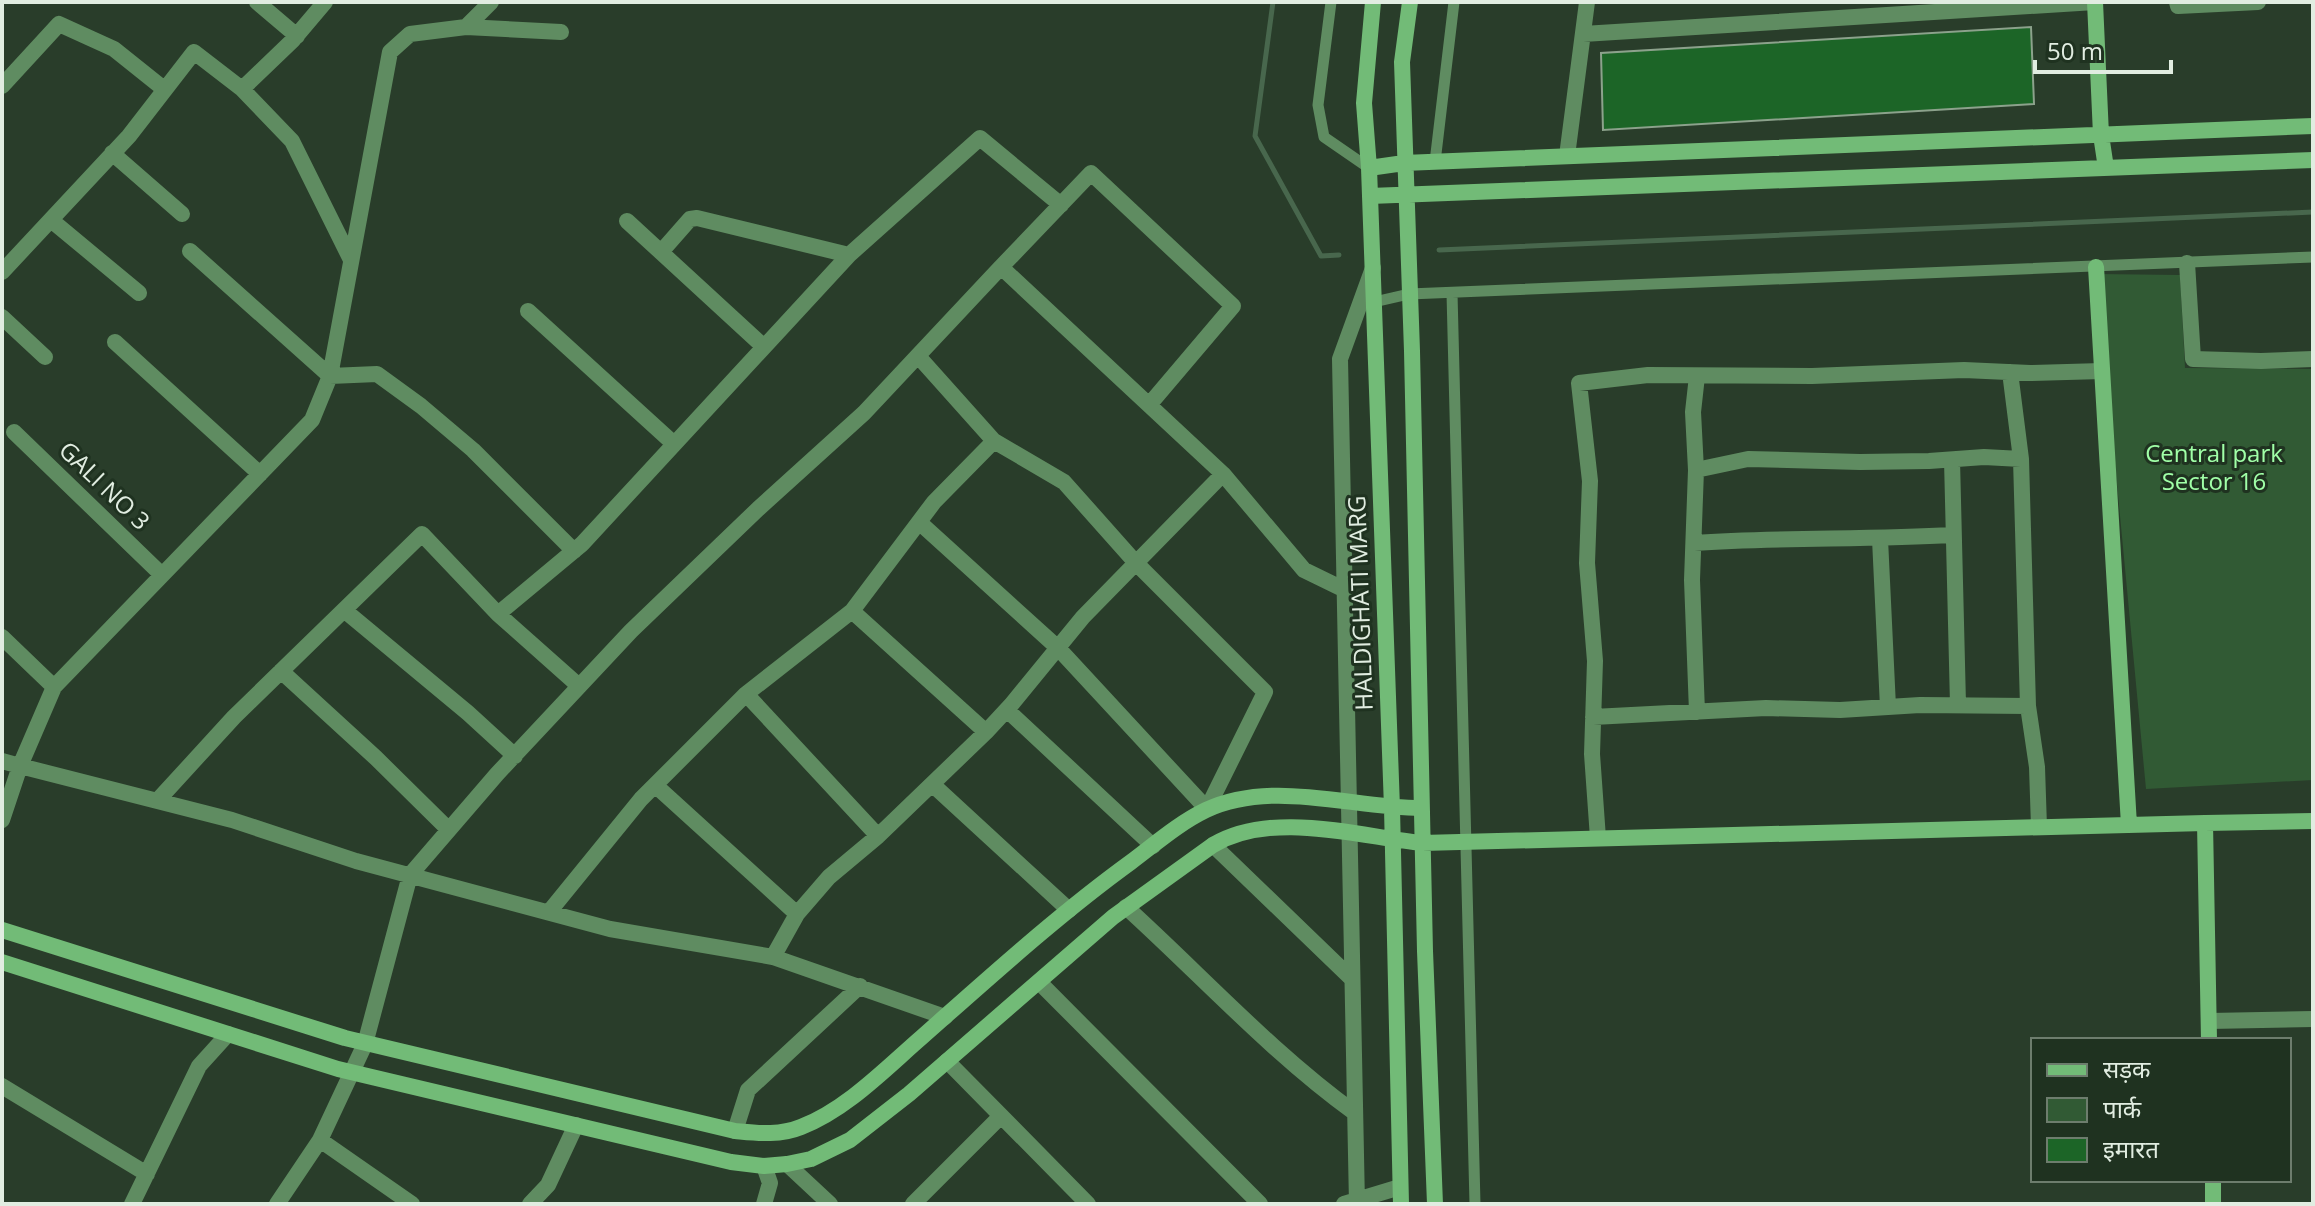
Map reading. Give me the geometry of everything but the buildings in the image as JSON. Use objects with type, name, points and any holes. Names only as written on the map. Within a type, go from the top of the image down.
[{"type":"street","points":[[257,2],[297,36]]},
{"type":"street","points":[[242,89],[297,36],[325,2]]},
{"type":"street","points":[[466,27],[491,2]]},
{"type":"street","name":"HALDIGHATI MARG","points":[[1373,2],[1364,103],[1373,267],[1392,808],[1401,1195]]},
{"type":"street","points":[[1410,2],[1402,62],[1404,163],[1435,1204]]},
{"type":"street","points":[[1567,156],[1587,2]]},
{"type":"street","points":[[1583,34],[1977,6],[2095,2],[2101,135],[2106,168]]},
{"type":"street","points":[[2177,2],[2178,6],[2258,2]]},
{"type":"street","points":[[2,86],[59,24],[114,49],[164,89]]},
{"type":"street","points":[[2,820],[20,766],[54,687],[312,420],[330,376],[390,52],[410,34],[466,27],[561,32]]},
{"type":"street","points":[[3,268],[112,153],[194,52],[242,89],[292,141],[351,260]]},
{"type":"street","points":[[1369,168],[1404,163],[2313,126]]},
{"type":"street","points":[[498,614],[574,551],[849,255],[980,138],[1061,205]]},
{"type":"street","points":[[112,153],[182,214]]},
{"type":"street","points":[[1370,196],[2313,160]]},
{"type":"street","points":[[277,1204],[320,1140],[365,1044],[410,875],[631,631],[864,413],[1091,173],[1233,306],[1149,405]]},
{"type":"street","points":[[661,252],[690,219],[697,218],[849,255]]},
{"type":"street","points":[[51,220],[139,293]]},
{"type":"street","points":[[627,221],[763,346]]},
{"type":"street","points":[[190,251],[330,376],[377,374],[410,398],[473,450],[574,551]]},
{"type":"street","points":[[2187,263],[2193,359],[2313,359]]},
{"type":"street","points":[[1001,267],[1223,474],[1304,570],[1343,589]]},
{"type":"street","points":[[1373,267],[1340,359],[1355,1113],[1353,1203],[1401,1195]]},
{"type":"street","points":[[2096,267],[2129,825]]},
{"type":"street","points":[[528,311],[673,443]]},
{"type":"street","points":[[2,317],[45,357]]},
{"type":"street","points":[[115,342],[260,474]]},
{"type":"street","points":[[918,356],[994,441],[1064,482],[1136,563],[1265,692],[1207,809]]},
{"type":"street","points":[[1598,838],[1592,754],[1595,661],[1587,563],[1590,481],[1579,383],[1648,375],[2102,371]]},
{"type":"street","points":[[2010,372],[2021,459],[2028,706],[2037,767],[2039,827]]},
{"type":"street","points":[[1697,376],[1693,412],[1696,470],[1693,645],[1697,712]]},
{"type":"street","name":"GALI NO 3","points":[[14,432],[162,575]]},
{"type":"street","points":[[549,912],[641,799],[746,694],[852,611],[934,502],[994,441]]},
{"type":"street","points":[[1696,470],[1748,459],[1846,462],[1984,457],[2021,459]]},
{"type":"street","points":[[1952,460],[1958,704]]},
{"type":"street","points":[[773,957],[797,914],[829,877],[878,836],[986,732],[1083,617],[1223,474]]},
{"type":"street","points":[[919,522],[1058,648],[1207,809]]},
{"type":"street","points":[[158,800],[234,717],[422,534],[498,614],[579,686]]},
{"type":"street","points":[[1694,543],[1952,535]]},
{"type":"street","points":[[1880,539],[1888,707]]},
{"type":"street","points":[[344,610],[515,756]]},
{"type":"street","points":[[852,611],[986,732]]},
{"type":"street","points":[[2,637],[54,687]]},
{"type":"street","points":[[281,671],[449,830]]},
{"type":"street","points":[[746,694],[878,836]]},
{"type":"street","points":[[1593,717],[1766,708],[1840,710],[1958,704],[2028,706]]},
{"type":"street","points":[[1007,710],[1153,846]]},
{"type":"street","points":[[2,761],[232,820],[356,861],[610,929],[773,957],[945,1017]]},
{"type":"street","points":[[932,784],[1069,910]]},
{"type":"street","points":[[655,785],[797,914]]},
{"type":"street","points":[[2,930],[365,1044],[735,1131],[780,1133],[829,1114],[886,1069],[1069,910],[1207,809],[1249,797],[1322,797],[1392,808],[1421,808]]},
{"type":"street","points":[[2,962],[353,1073],[731,1162],[764,1166],[811,1159],[850,1140],[1126,907],[1213,845],[1257,828],[1321,829],[1422,843],[2313,821]]},
{"type":"street","points":[[2205,823],[2209,1038]]},
{"type":"street","points":[[1213,845],[1352,979]]},
{"type":"street","points":[[1126,907],[1274,1048],[1355,1113]]},
{"type":"street","points":[[1039,982],[1260,1204]]},
{"type":"street","points":[[735,1131],[748,1090],[860,986]]},
{"type":"street","points":[[2209,1021],[2313,1019]]},
{"type":"street","points":[[132,1204],[199,1066],[228,1034]]},
{"type":"street","points":[[947,1061],[1088,1204]]},
{"type":"street","points":[[2,1086],[147,1174]]},
{"type":"street","points":[[913,1204],[1001,1116]]},
{"type":"street","points":[[530,1204],[548,1185],[576,1125]]},
{"type":"street","points":[[320,1140],[412,1204]]},
{"type":"street","points":[[787,1164],[830,1204]]},
{"type":"street","points":[[764,1166],[770,1183],[764,1204]]},
{"type":"street","points":[[2213,1182],[2213,1204]]},
{"type":"lane","points":[[1331,2],[1318,105],[1324,137],[1369,168]]},
{"type":"lane","points":[[1435,162],[1454,2]]},
{"type":"lane","points":[[1374,302],[1409,294],[2313,257]]},
{"type":"lane","points":[[1452,293],[1475,1204]]},
{"type":"green space","name":"Central park Sector 16","points":[[2097,274],[2180,275],[2185,368],[2313,369],[2313,780],[2146,789]]},
{"type":"waterway","points":[[1273,2],[1255,136],[1321,256],[1339,255]]},
{"type":"waterway","points":[[1439,250],[2313,212]]}]
